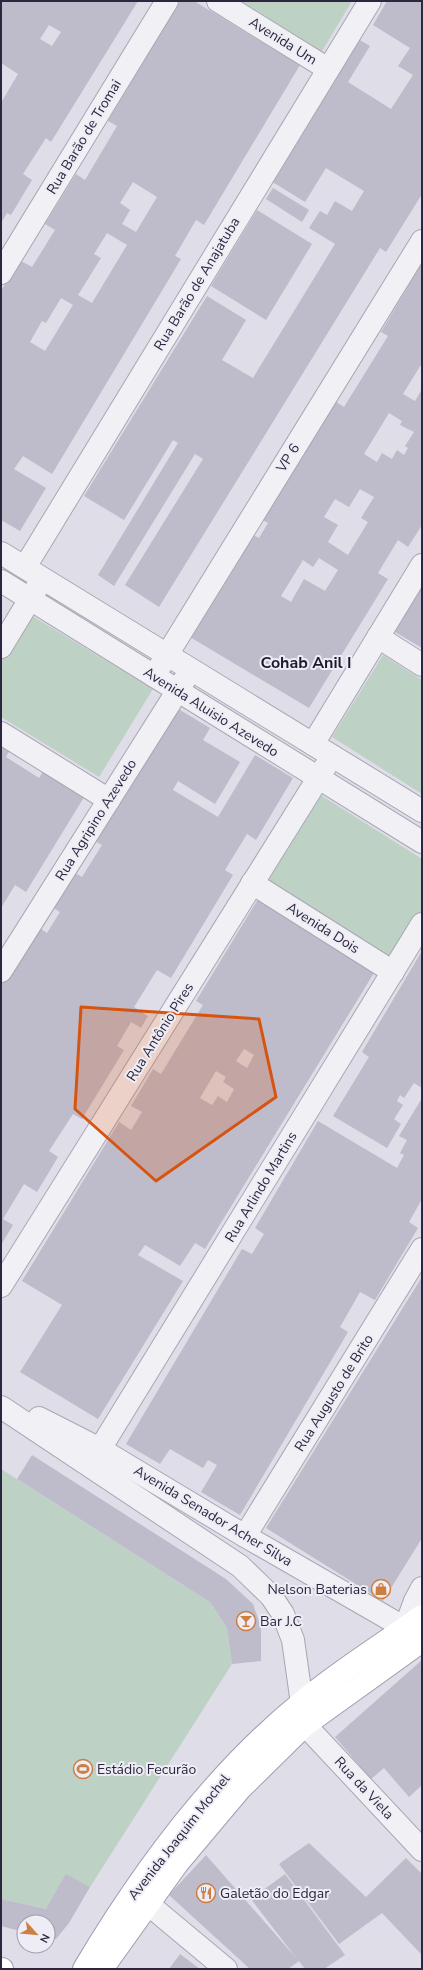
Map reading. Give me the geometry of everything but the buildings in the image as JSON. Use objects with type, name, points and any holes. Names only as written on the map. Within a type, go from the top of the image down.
[{"type":"main road","name":"Avenida Joaquim Mochel","points":[[84,1969],[143,1880],[204,1800],[247,1753],[302,1702],[417,1632]]},
{"type":"main road","name":"Avenida Joaquim Mochel","points":[[102,1969],[148,1904],[210,1823],[240,1789],[305,1725],[417,1632]]},
{"type":"street","name":"Rua Barão de Tromai","points":[[1,273],[167,1]]},
{"type":"street","name":"Avenida Um","points":[[218,1],[328,69]]},
{"type":"street","name":"Rua Barão de Anajatuba","points":[[1,647],[30,599],[34,573],[328,69],[370,1]]},
{"type":"street","name":"VP 6","points":[[154,676],[422,241]]},
{"type":"street","name":"Avenida Aluisio Azevedo","points":[[1,553],[422,811]]},
{"type":"street","points":[[313,744],[422,564]]},
{"type":"street","name":"Avenida Aluisio Azevedo","points":[[1,581],[422,842]]},
{"type":"street","points":[[378,637],[422,665]]},
{"type":"street","name":"Rua Agripino Azevedo","points":[[1,971],[191,669]]},
{"type":"street","points":[[1,733],[109,800]]},
{"type":"street","name":"Rua Antônio Pires","points":[[1,1286],[332,756]]},
{"type":"street","name":"Avenida Dois","points":[[252,883],[393,972]]},
{"type":"street","name":"Rua Arlindo Martins","points":[[100,1449],[422,924]]},
{"type":"street","name":"Rua Augusto de Brito","points":[[245,1536],[422,1249]]},
{"type":"street","name":"Avenida Senador Acher Silva","points":[[1,1399],[100,1449],[245,1536],[417,1632]]},
{"type":"street","name":"Avenida Senador Acher Silva","points":[[1,1407],[240,1566],[271,1596],[283,1614],[293,1640],[305,1725]]},
{"type":"street","points":[[417,1632],[415,1601],[422,1588]]},
{"type":"street","name":"Rua da Viela","points":[[305,1725],[422,1850]]},
{"type":"street","points":[[148,1904],[226,1969]]},
{"type":"highlighted area","points":[[81,1007],[259,1019],[276,1097],[156,1181],[75,1109]]},
{"type":"green space","points":[[238,1],[352,1],[321,53]]},
{"type":"green space","points":[[29,614],[153,689],[99,777],[1,717],[1,659]]},
{"type":"green space","points":[[383,655],[422,680],[422,794],[332,737]]},
{"type":"green space","points":[[319,794],[422,859],[422,913],[394,959],[266,878]]},
{"type":"green space","name":"Estádio Fecurão","points":[[1,1469],[210,1602],[227,1628],[232,1664],[90,1887],[46,1909],[1,1899]]},
{"type":"place","name":"Nelson Baterias","points":[[381,1589]]},
{"type":"place","name":"Bar J.C","points":[[246,1621]]},
{"type":"place","name":"Estádio Fecurão","points":[[83,1769]]},
{"type":"place","name":"Galetão do Edgar","points":[[206,1893]]},
{"type":"district","name":"Cohab Anil I","points":[[306,663]]}]
